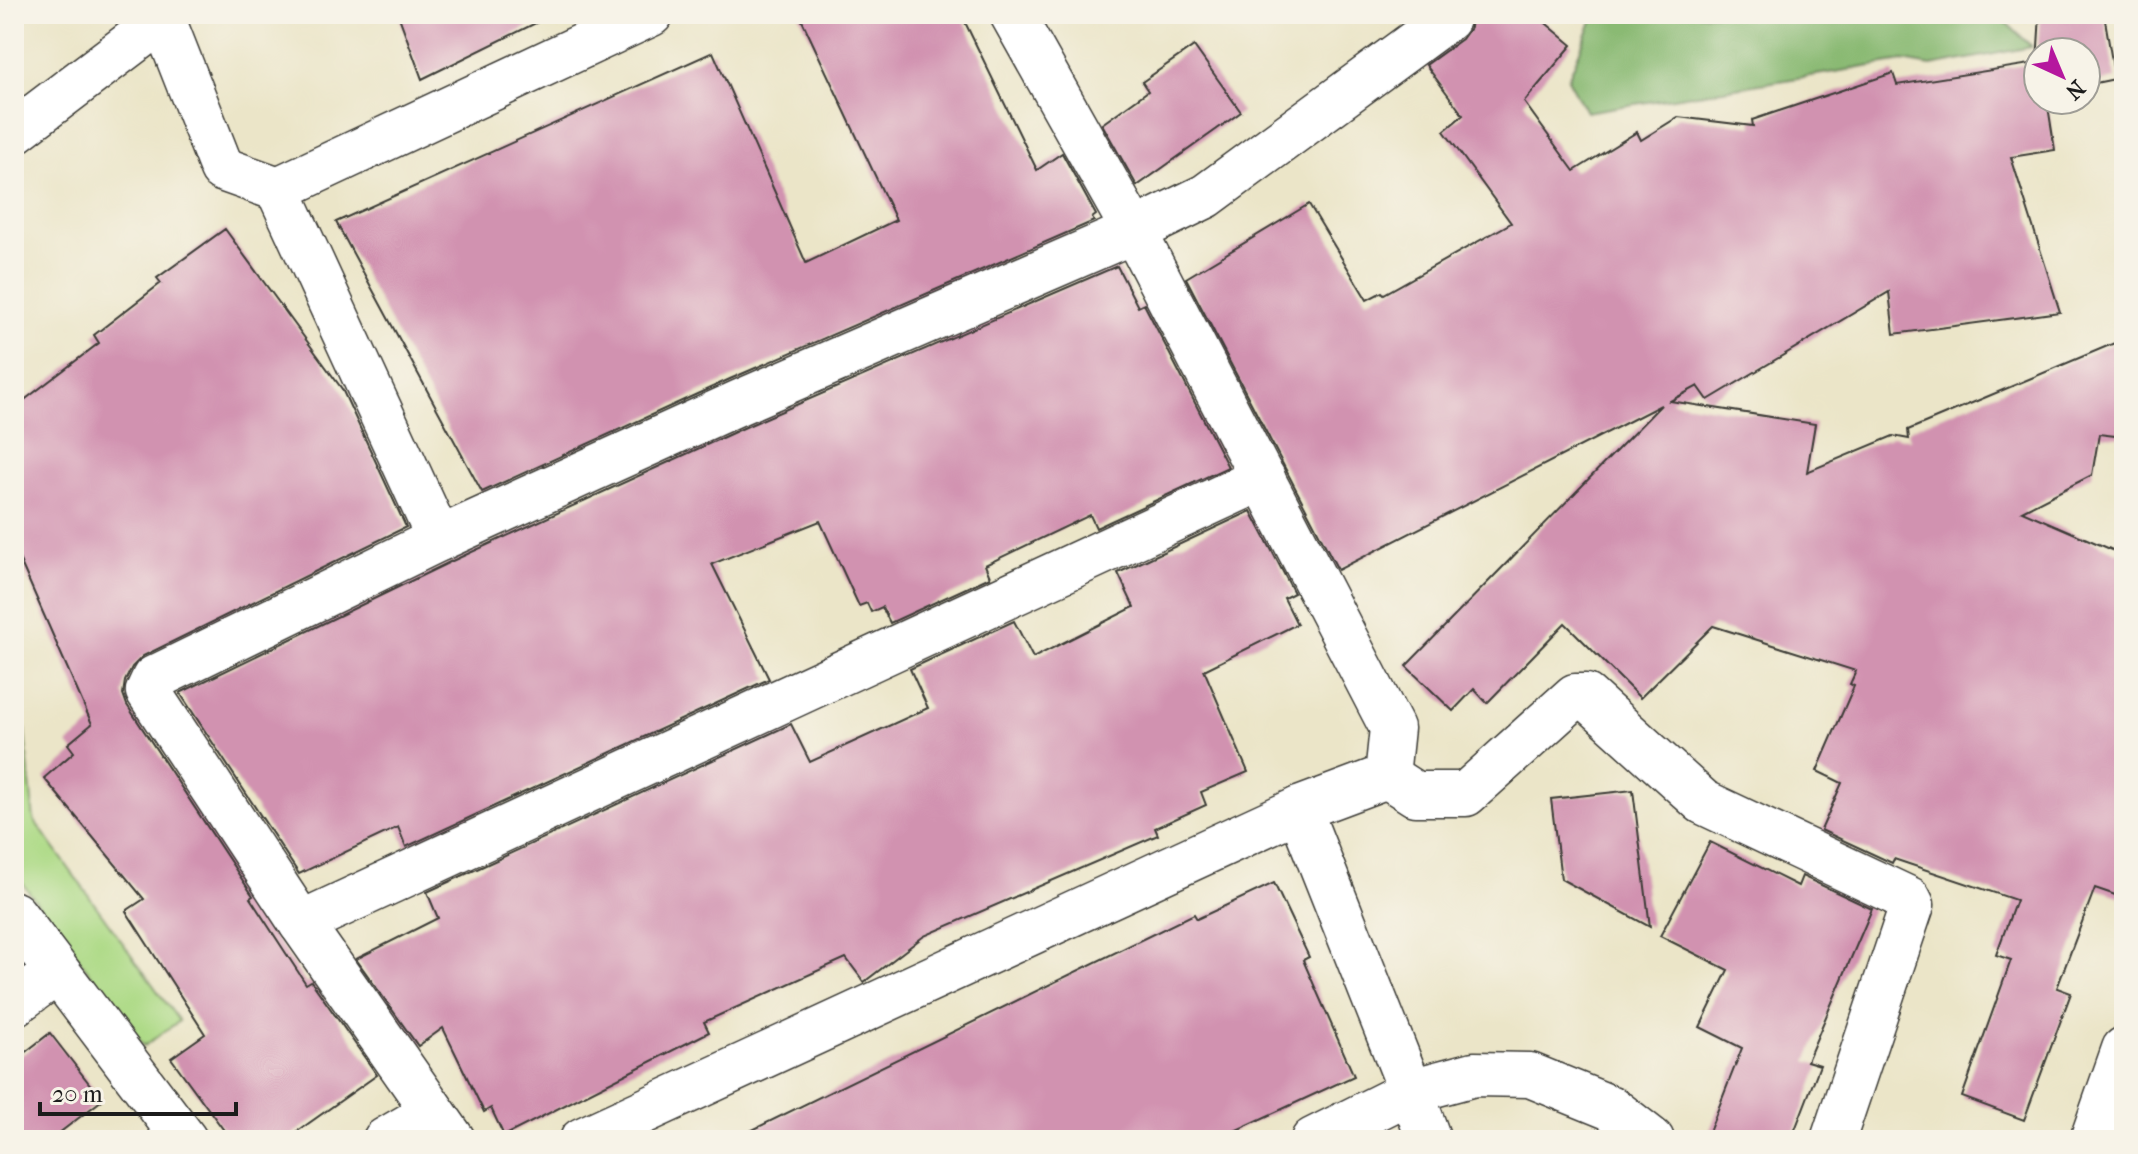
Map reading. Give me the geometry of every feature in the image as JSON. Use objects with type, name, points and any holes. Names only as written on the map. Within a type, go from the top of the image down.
[{"type":"street","points":[[14,132],[163,19],[222,169],[278,189],[651,14]]},
{"type":"street","points":[[1012,14],[1134,231],[1392,728],[1387,776]]},
{"type":"street","points":[[385,1140],[443,1126],[301,923],[148,691],[154,678],[439,539],[740,402],[1134,231],[1206,196],[1447,19]]},
{"type":"street","points":[[278,189],[439,539]]},
{"type":"street","points":[[301,923],[1263,478]]},
{"type":"street","points":[[1387,776],[1415,794],[1466,794],[1575,696],[1586,696],[1703,802],[1909,899],[1912,905],[1833,1140]]},
{"type":"street","points":[[582,1140],[1299,809],[1387,776]]},
{"type":"street","points":[[1299,809],[1429,1140]]},
{"type":"street","points":[[14,914],[185,1140]]},
{"type":"street","points":[[14,1004],[57,972]]},
{"type":"street","points":[[2092,1140],[2124,1049]]},
{"type":"street","points":[[1313,1140],[1411,1091],[1474,1074],[1530,1075],[1611,1108],[1652,1140]]},
{"type":"green space","points":[[1595,14],[1997,14],[2022,38],[2022,49],[1931,66],[1903,61],[1586,112],[1568,79]]},
{"type":"green space","points":[[21,697],[34,820],[179,1021],[144,1046],[14,872],[14,702]]},
{"type":"building","points":[[398,14],[554,14],[422,79]]},
{"type":"building","points":[[799,14],[961,14],[1037,170],[1062,153],[1096,215],[1092,218],[1094,221],[730,379],[482,492],[336,222],[713,52],[806,263],[896,220]]},
{"type":"building","points":[[1471,14],[1535,14],[1572,45],[1524,102],[1574,171],[1637,132],[1641,140],[1678,117],[1753,126],[1752,120],[1893,73],[1897,85],[2022,65],[2022,116],[2050,116],[2055,150],[2011,157],[2060,312],[1894,334],[1889,292],[1708,400],[1698,386],[1670,401],[1815,424],[1807,472],[1893,436],[1909,439],[1908,430],[2124,339],[2124,437],[2099,434],[2092,475],[2022,511],[2124,555],[2124,898],[2095,888],[2057,988],[2071,993],[2024,1120],[1962,1097],[2011,960],[1996,955],[2016,900],[1894,859],[1892,863],[1821,830],[1842,783],[1817,771],[1854,686],[1850,684],[1856,671],[1713,626],[1640,698],[1565,623],[1487,703],[1474,689],[1453,711],[1406,666],[1661,405],[1338,570],[1186,278],[1309,204],[1367,300],[1382,292],[1384,294],[1511,223],[1444,131],[1463,115],[1426,65],[1462,39],[1470,28]]},
{"type":"building","points":[[2040,14],[2104,14],[2115,79],[2102,82],[2102,36],[2039,36]]},
{"type":"building","points":[[1194,46],[1241,112],[1137,186],[1102,124],[1148,91],[1142,82]]},
{"type":"building","points":[[225,229],[342,389],[406,527],[143,656],[132,667],[125,681],[123,694],[127,705],[253,896],[250,898],[306,984],[311,981],[377,1075],[285,1140],[231,1140],[171,1058],[205,1034],[126,911],[144,899],[44,778],[74,752],[68,744],[92,724],[14,547],[14,408],[99,343],[94,335],[161,283],[157,278]]},
{"type":"building","points":[[1117,266],[1138,307],[1144,304],[1228,467],[1096,528],[1090,515],[985,565],[990,577],[890,623],[882,607],[871,612],[867,603],[859,606],[820,521],[712,564],[769,679],[406,847],[398,827],[299,874],[180,693],[450,562],[750,425]]},
{"type":"building","points":[[1251,511],[1294,593],[1284,598],[1297,624],[1204,670],[1248,772],[1201,792],[1206,805],[1155,828],[1158,835],[924,936],[864,982],[846,958],[704,1022],[709,1032],[504,1136],[491,1108],[484,1112],[443,1028],[418,1046],[356,959],[438,918],[427,892],[791,724],[810,762],[928,708],[910,669],[1014,621],[1033,658],[1134,607],[1118,573]]},
{"type":"building","points":[[1633,790],[1650,927],[1561,879],[1551,799]]},
{"type":"building","points":[[1710,842],[1798,886],[1802,876],[1872,909],[1807,1061],[1820,1065],[1791,1140],[1706,1140],[1742,1048],[1700,1027],[1728,970],[1660,936]]},
{"type":"building","points":[[1274,883],[1309,957],[1303,960],[1354,1076],[1215,1140],[732,1140],[1194,914],[1197,919]]},
{"type":"building","points":[[50,1033],[102,1100],[50,1140],[14,1140],[14,1061]]}]
